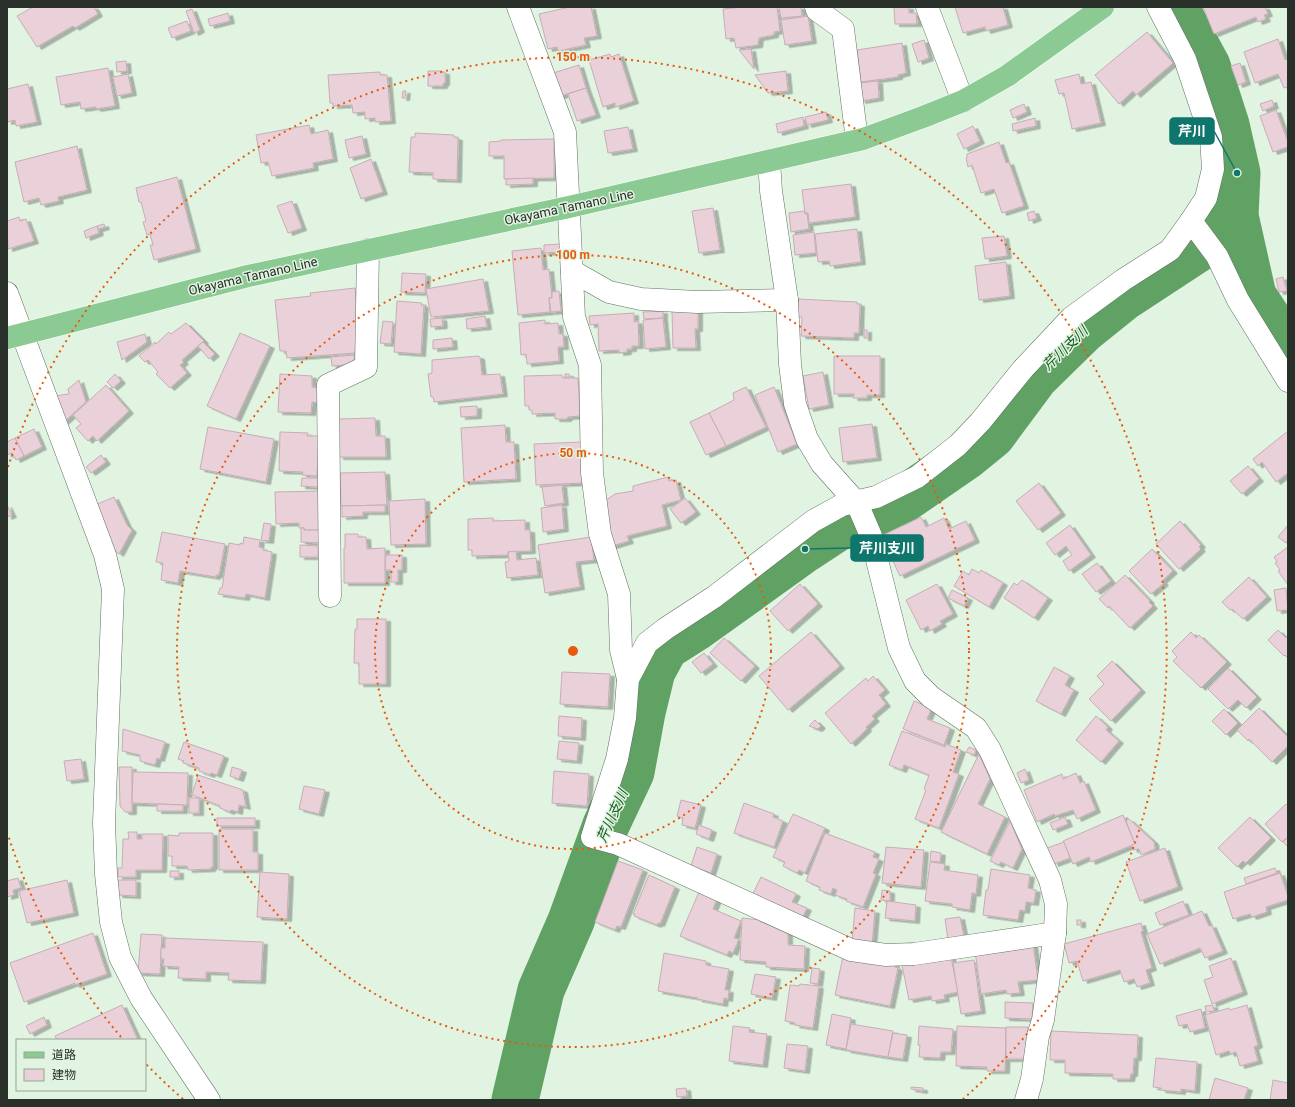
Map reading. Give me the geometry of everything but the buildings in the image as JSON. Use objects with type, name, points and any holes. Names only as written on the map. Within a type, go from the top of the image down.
[{"type":"main road","name":"Okayama Tamano Line","points":[[15,336],[248,276],[569,207],[857,140],[923,117],[963,101],[1007,76],[1103,7]]},
{"type":"street","points":[[518,7],[565,132],[574,317],[590,365],[592,473],[600,534],[619,594],[621,650],[628,679],[625,718],[617,759],[592,837],[618,844],[851,950],[886,955],[914,954],[1055,933]]},
{"type":"street","points":[[816,7],[817,10],[843,29],[857,140]]},
{"type":"street","points":[[928,7],[963,101]]},
{"type":"street","points":[[628,679],[647,643],[664,628],[714,597],[813,521],[842,505],[857,504],[876,497],[917,477],[958,445],[980,422],[1023,369],[1072,318],[1123,280],[1170,250],[1206,198],[1213,169],[1211,137],[1185,59],[1158,7]]},
{"type":"street","points":[[769,161],[771,191],[787,300],[790,364],[796,404],[807,439],[822,464],[857,504],[871,536],[899,648],[915,681],[931,696],[976,728],[990,750],[1050,880],[1056,904],[1055,933],[1043,1020],[1038,1036],[1032,1079],[1026,1100]]},
{"type":"street","points":[[1191,221],[1217,256],[1238,300],[1288,381]]},
{"type":"street","points":[[330,596],[328,385],[366,367],[368,250]]},
{"type":"street","points":[[572,271],[610,292],[641,299],[697,302],[787,300]]},
{"type":"street","points":[[7,293],[15,336],[105,555],[113,589],[104,823],[106,874],[111,922],[120,957],[141,998],[209,1100]]},
{"type":"waterway","points":[[1175,7],[1207,66],[1226,125],[1237,173],[1235,216],[1253,296],[1288,349]]},
{"type":"waterway","name":"芹川支川","points":[[515,1100],[541,990],[571,921],[606,825],[631,772],[642,712],[652,671],[665,647],[695,628],[805,549],[843,524],[878,512],[904,499],[965,457],[992,435],[1035,377],[1083,330],[1124,297],[1217,236],[1235,216]]},
{"type":"place","name":"芹川","points":[[1237,173]]},
{"type":"place","name":"芹川支川","points":[[805,549]]}]
